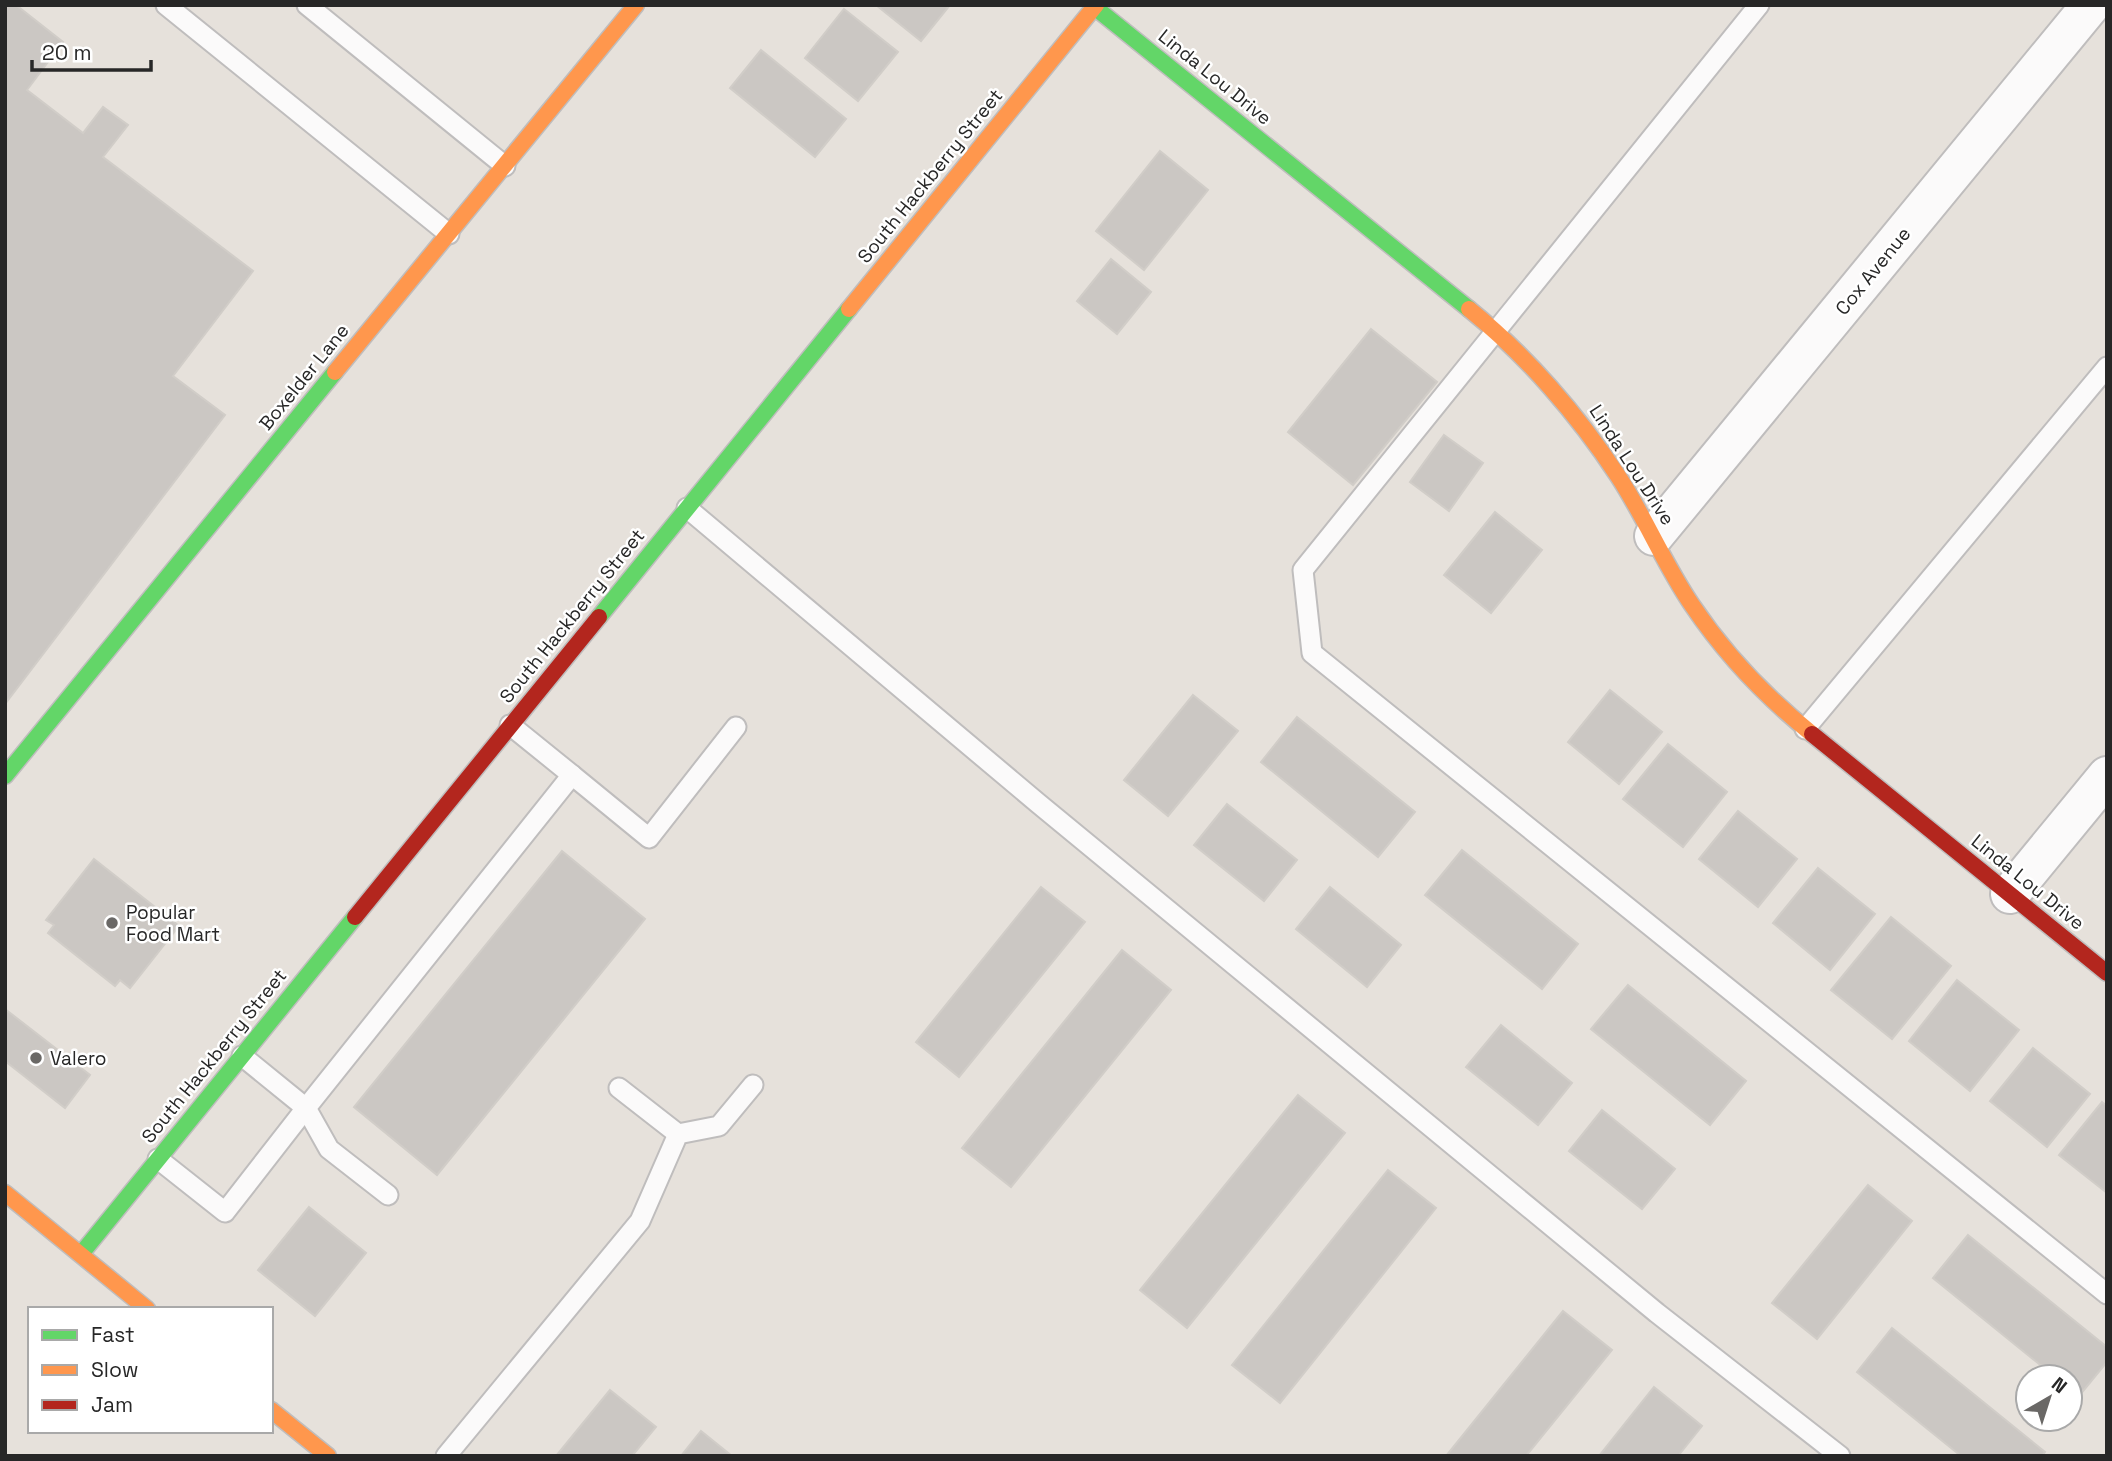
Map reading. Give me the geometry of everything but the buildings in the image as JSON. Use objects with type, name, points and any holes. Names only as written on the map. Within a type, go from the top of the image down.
[{"type":"street","name":"Boxelder Lane","points":[[5,776],[636,5]]},
{"type":"street","name":"Cox Avenue","points":[[1654,536],[2091,5]]},
{"type":"street","name":"Linda Lou Drive","points":[[1094,6],[1495,332],[1569,409],[1618,476],[1700,616],[1734,659],[1784,712],[2107,974]]},
{"type":"street","name":"South Hackberry Street","points":[[81,1254],[1094,6]]},
{"type":"street","points":[[2010,894],[2107,776]]},
{"type":"street","points":[[5,1192],[146,1307]]},
{"type":"street","points":[[273,1412],[328,1456]]},
{"type":"lane","points":[[166,5],[449,234]]},
{"type":"lane","points":[[307,5],[505,166]]},
{"type":"lane","points":[[1759,5],[1303,570],[1312,653],[2107,1294]]},
{"type":"lane","points":[[1805,729],[2107,368]]},
{"type":"lane","points":[[687,508],[1049,812],[1657,1313],[1840,1456]]},
{"type":"lane","points":[[510,725],[649,838],[736,727]]},
{"type":"lane","points":[[159,1158],[225,1212],[572,775]]},
{"type":"lane","points":[[242,1056],[306,1108],[328,1149],[388,1195]]},
{"type":"lane","points":[[678,1135],[719,1126],[754,1085]]},
{"type":"lane","points":[[618,1088],[678,1135]]},
{"type":"lane","points":[[446,1456],[640,1221],[678,1135]]},
{"type":"traffic: fast","points":[[1092,5],[1469,309]]},
{"type":"traffic: fast","points":[[599,617],[849,309]]},
{"type":"traffic: fast","points":[[5,776],[335,372]]},
{"type":"traffic: fast","points":[[81,1254],[355,917]]},
{"type":"traffic: slow","points":[[335,372],[636,5]]},
{"type":"traffic: slow","points":[[849,309],[1096,5]]},
{"type":"traffic: slow","points":[[1469,309],[1511,346],[1568,408],[1618,476],[1682,589],[1718,641],[1779,706],[1812,734]]},
{"type":"traffic: slow","points":[[5,1193],[145,1307]]},
{"type":"traffic: slow","points":[[273,1412],[328,1456]]},
{"type":"traffic: jam","points":[[355,917],[599,617]]},
{"type":"traffic: jam","points":[[1812,734],[2107,973]]},
{"type":"place","name":"Popular Food Mart","points":[[112,923]]},
{"type":"place","name":"Valero","points":[[36,1058]]}]
